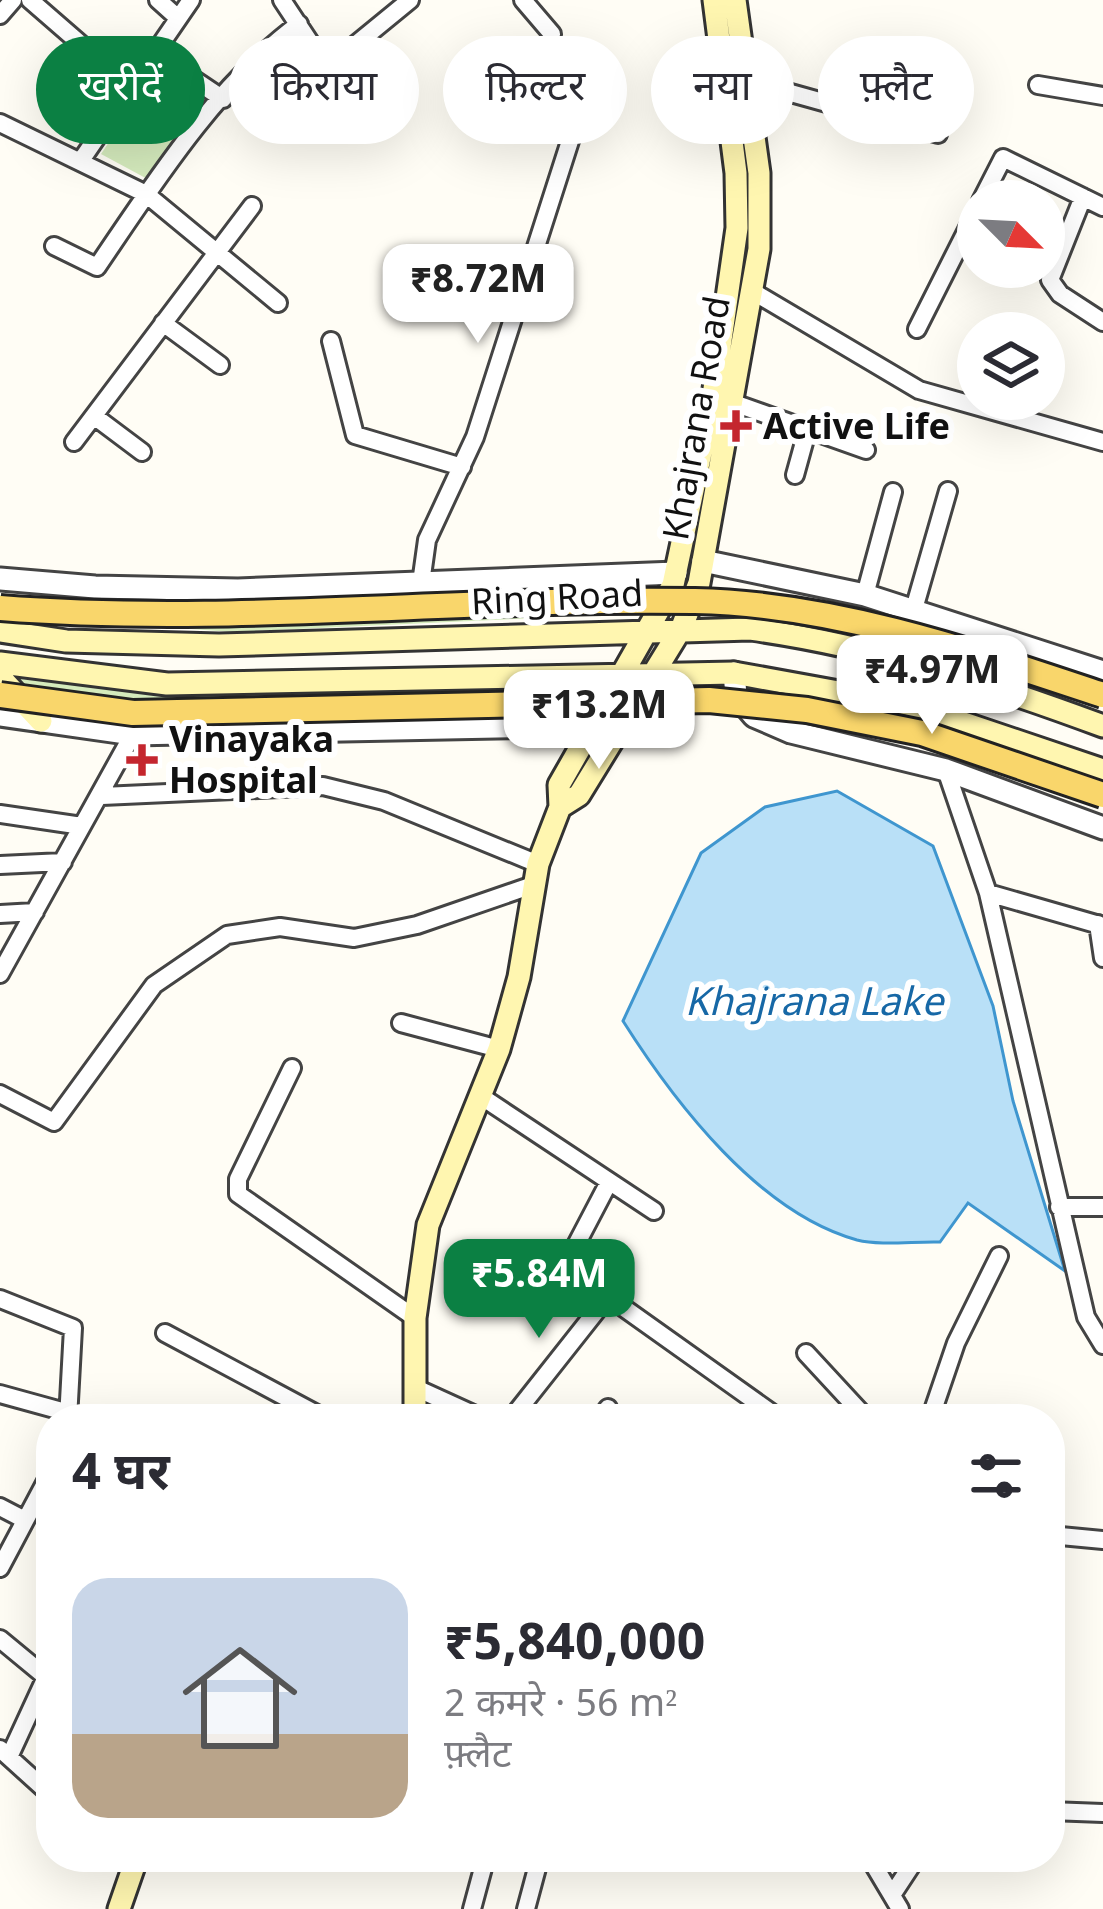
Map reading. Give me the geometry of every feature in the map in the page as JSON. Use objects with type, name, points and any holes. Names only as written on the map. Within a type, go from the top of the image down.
[{"type":"main road","name":"Khajrana Road","points":[[714,0],[724,36]]},
{"type":"main road","name":"Khajrana Road","points":[[735,0],[735,36]]},
{"type":"main road","name":"Khajrana Road","points":[[560,807],[579,795],[682,627],[703,561],[735,331],[736,144]]},
{"type":"main road","name":"Khajrana Road","points":[[735,331],[752,291],[760,203],[748,144]]},
{"type":"main road","name":"Khajrana Road","points":[[416,1404],[415,1318],[428,1225],[499,1048],[519,977],[535,875],[560,807],[560,785],[621,673],[652,628],[676,573],[723,398]]},
{"type":"main road","name":"Ring Road","points":[[0,608],[202,616],[697,601],[886,628],[1103,695]]},
{"type":"main road","name":"Ring Road","points":[[0,631],[65,641],[219,645],[682,627],[824,639],[932,666],[1103,726]]},
{"type":"main road","points":[[0,663],[167,684],[655,671],[734,674],[910,705],[1103,770]]},
{"type":"main road","points":[[0,676],[41,721]]},
{"type":"main road","points":[[0,695],[133,713],[710,700],[807,710],[922,734],[1103,795]]},
{"type":"main road","points":[[119,1909],[132,1872]]},
{"type":"street","points":[[0,15],[13,0]]},
{"type":"street","points":[[30,0],[71,36]]},
{"type":"street","points":[[158,0],[178,18]]},
{"type":"street","points":[[165,36],[190,0]]},
{"type":"street","points":[[282,0],[327,68],[403,2]]},
{"type":"street","points":[[523,0],[552,34]]},
{"type":"street","points":[[54,246],[97,267],[146,194],[264,50],[299,24]]},
{"type":"street","points":[[1038,85],[1103,96]]},
{"type":"street","points":[[205,86],[224,99]]},
{"type":"street","points":[[0,123],[146,194],[278,303]]},
{"type":"street","points":[[82,159],[92,144]]},
{"type":"street","points":[[422,583],[427,540],[462,467],[569,144]]},
{"type":"street","points":[[992,180],[1003,158],[1048,180]]},
{"type":"street","points":[[1065,188],[1103,207]]},
{"type":"street","points":[[1083,197],[1049,280],[1060,294],[1103,322]]},
{"type":"street","points":[[74,442],[252,206]]},
{"type":"street","points":[[917,329],[957,250]]},
{"type":"street","points":[[752,291],[920,390],[1103,442]]},
{"type":"street","points":[[163,323],[220,365]]},
{"type":"street","points":[[331,340],[356,435],[462,467]]},
{"type":"street","points":[[723,398],[866,450]]},
{"type":"street","points":[[94,416],[142,452]]},
{"type":"street","points":[[795,475],[808,428]]},
{"type":"street","points":[[914,609],[948,491]]},
{"type":"street","points":[[865,595],[893,492]]},
{"type":"street","points":[[703,561],[865,595],[1103,671]]},
{"type":"street","points":[[0,579],[94,587],[238,590],[676,573]]},
{"type":"street","points":[[734,674],[736,695],[754,716],[791,732],[946,770],[1103,828]]},
{"type":"street","points":[[0,715],[133,734],[593,725]]},
{"type":"street","points":[[0,974],[5,957],[102,796],[133,734]]},
{"type":"street","points":[[946,770],[988,893],[1086,1317],[1103,1345]]},
{"type":"street","points":[[102,796],[323,786],[383,801],[535,875]]},
{"type":"street","points":[[0,814],[82,826]]},
{"type":"street","points":[[0,865],[63,862]]},
{"type":"street","points":[[0,1094],[54,1122],[154,985],[227,935],[280,927],[354,938],[417,925],[535,875]]},
{"type":"street","points":[[988,893],[1100,925],[1103,958]]},
{"type":"street","points":[[0,914],[35,912]]},
{"type":"street","points":[[400,1023],[499,1048]]},
{"type":"street","points":[[292,1068],[238,1179],[238,1194],[415,1318]]},
{"type":"street","points":[[482,1097],[654,1210]]},
{"type":"street","points":[[609,1182],[564,1262],[759,1404]]},
{"type":"street","points":[[1059,1207],[1103,1207]]},
{"type":"street","points":[[935,1404],[956,1343],[999,1256]]},
{"type":"street","points":[[523,1404],[609,1295]]},
{"type":"street","points":[[0,1299],[73,1328],[69,1404]]},
{"type":"street","points":[[165,1333],[298,1404]]},
{"type":"street","points":[[806,1353],[853,1404]]},
{"type":"street","points":[[416,1388],[451,1404]]},
{"type":"street","points":[[0,1394],[36,1406]]},
{"type":"street","points":[[0,1568],[36,1501]]},
{"type":"street","points":[[0,1507],[26,1520]]},
{"type":"street","points":[[1065,1536],[1103,1540]]},
{"type":"street","points":[[0,1639],[36,1659]]},
{"type":"street","points":[[36,1699],[5,1752],[36,1782]]},
{"type":"street","points":[[1065,1811],[1103,1813]]},
{"type":"street","points":[[472,1909],[482,1872]]},
{"type":"street","points":[[526,1909],[536,1872]]},
{"type":"street","points":[[878,1872],[896,1900]]},
{"type":"street","points":[[896,1900],[910,1872]]},
{"type":"green space","points":[[108,144],[183,144],[153,182],[101,154]]},
{"type":"green space","points":[[0,595],[141,605],[554,602],[537,618],[232,632],[0,615]]},
{"type":"green space","points":[[0,677],[239,698],[238,720],[31,710]]},
{"type":"water","name":"Khajrana Lake","points":[[837,791],[933,846],[993,1006],[1013,1101],[1065,1271],[968,1203],[940,1242],[866,1242],[821,1226],[786,1206],[723,1151],[668,1086],[623,1021],[701,853],[765,807]]},
{"type":"place","name":"Active Life","points":[[736,426]]},
{"type":"place","name":"Vinayaka Hospital","points":[[142,760]]}]
